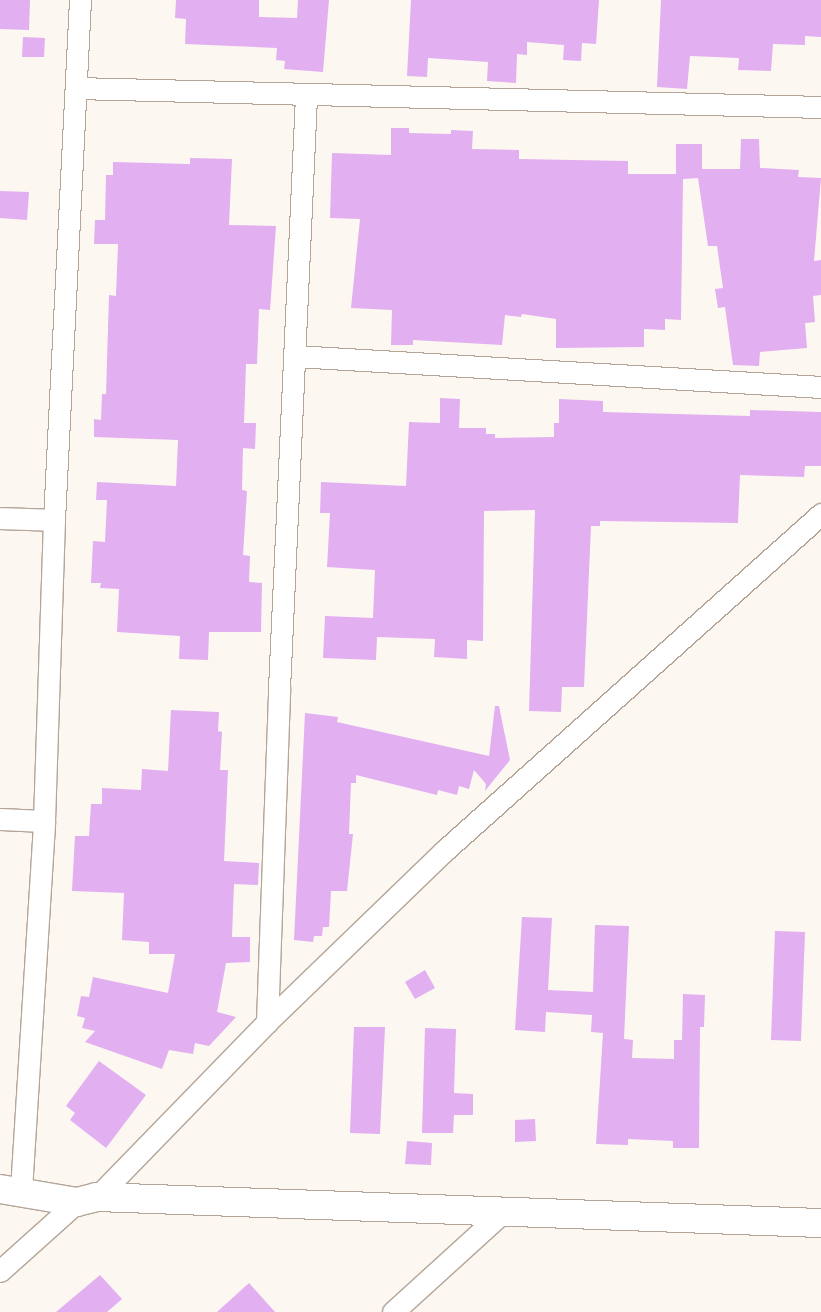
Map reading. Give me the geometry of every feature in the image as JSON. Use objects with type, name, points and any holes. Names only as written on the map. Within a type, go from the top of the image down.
[{"type":"street","points":[[80,0],[54,520],[44,821],[10,1190],[87,1200],[506,1209],[821,1223]]},
{"type":"street","points":[[76,88],[306,96],[821,108]]},
{"type":"street","points":[[268,1022],[279,689],[306,96]]},
{"type":"street","points":[[295,356],[821,387]]},
{"type":"street","points":[[0,1271],[87,1200],[444,851],[821,514]]},
{"type":"street","points":[[0,518],[54,520]]},
{"type":"street","points":[[0,818],[44,821]]},
{"type":"street","points":[[393,1312],[506,1209]]},
{"type":"building","points":[[0,0],[30,0],[29,30],[0,29]]},
{"type":"building","points":[[176,0],[259,0],[259,17],[297,18],[298,0],[329,0],[323,72],[284,69],[285,61],[276,60],[277,48],[185,44],[186,19],[175,18]]},
{"type":"building","points":[[411,0],[599,0],[596,44],[582,43],[581,61],[563,60],[564,45],[527,42],[527,55],[517,54],[516,83],[487,81],[488,62],[428,58],[427,77],[407,76]]},
{"type":"building","points":[[661,0],[821,0],[821,37],[805,36],[805,45],[773,44],[771,71],[738,70],[739,58],[690,56],[687,89],[657,87]]},
{"type":"building","points":[[23,37],[45,38],[44,57],[22,57]]},
{"type":"building","points":[[391,128],[409,128],[409,133],[451,134],[451,130],[473,131],[472,149],[519,150],[519,159],[628,161],[628,174],[676,174],[676,144],[702,144],[702,169],[740,169],[741,139],[759,139],[760,168],[799,170],[798,177],[821,178],[814,261],[821,260],[821,295],[813,296],[815,322],[805,323],[807,348],[760,352],[759,366],[733,365],[725,307],[718,308],[715,289],[723,288],[717,246],[708,246],[698,178],[683,179],[681,320],[665,319],[665,330],[644,329],[644,347],[556,348],[556,319],[522,314],[521,317],[505,315],[502,345],[413,340],[413,345],[391,345],[392,310],[351,308],[360,219],[330,218],[332,153],[391,155]]},
{"type":"building","points":[[190,158],[232,159],[229,225],[276,226],[270,310],[259,309],[257,364],[246,364],[244,423],[256,423],[255,449],[243,448],[242,490],[247,491],[243,555],[250,556],[249,582],[262,583],[261,632],[209,632],[208,660],[179,659],[180,636],[117,632],[119,589],[100,588],[101,583],[91,583],[93,541],[105,542],[107,500],[96,500],[97,482],[176,486],[178,440],[94,437],[94,419],[101,420],[102,394],[106,394],[109,295],[116,296],[118,244],[94,244],[95,220],[105,220],[106,175],[113,175],[113,162],[190,164]]},
{"type":"building","points":[[0,191],[29,192],[27,220],[0,218]]},
{"type":"building","points":[[440,398],[460,399],[459,428],[486,428],[486,434],[495,434],[495,438],[554,437],[554,423],[559,423],[559,399],[603,401],[603,412],[750,416],[750,410],[821,412],[821,466],[805,466],[804,477],[740,475],[738,523],[600,521],[600,526],[591,526],[584,687],[562,687],[561,712],[529,711],[535,510],[484,511],[483,641],[467,640],[467,659],[434,657],[435,639],[377,637],[376,660],[323,658],[325,616],[373,618],[375,570],[327,567],[330,513],[320,513],[321,482],[406,486],[409,422],[440,423]]},
{"type":"building","points":[[495,706],[499,706],[510,760],[485,791],[486,784],[474,770],[469,789],[459,786],[457,795],[438,790],[437,795],[356,775],[356,783],[351,783],[349,834],[353,834],[347,891],[331,891],[329,927],[323,927],[322,936],[314,936],[313,942],[294,940],[305,713],[338,717],[337,722],[489,756]]},
{"type":"building","points":[[171,710],[219,712],[218,731],[222,732],[220,770],[228,770],[224,861],[259,863],[258,885],[234,884],[232,937],[250,937],[250,962],[226,963],[217,1012],[236,1017],[209,1046],[195,1043],[193,1054],[169,1050],[162,1069],[85,1042],[95,1031],[82,1028],[85,1018],[77,1016],[81,996],[89,997],[93,977],[168,993],[175,954],[149,954],[149,942],[122,940],[124,893],[72,891],[75,836],[89,836],[91,804],[102,804],[102,788],[141,790],[142,769],[168,771]]},
{"type":"building","points":[[522,917],[552,918],[548,990],[593,992],[595,925],[629,926],[624,1039],[633,1040],[632,1058],[674,1059],[674,1040],[682,1040],[683,994],[705,995],[704,1027],[700,1027],[699,1148],[673,1148],[673,1141],[628,1139],[628,1145],[596,1144],[603,1033],[591,1032],[592,1015],[546,1012],[545,1032],[515,1030]]},
{"type":"building","points":[[775,931],[805,932],[801,1041],[771,1040]]},
{"type":"building","points":[[425,970],[435,988],[415,999],[405,982]]},
{"type":"building","points":[[354,1027],[385,1027],[380,1134],[350,1133]]},
{"type":"building","points":[[425,1028],[456,1029],[454,1093],[473,1094],[473,1115],[454,1115],[453,1133],[422,1133]]},
{"type":"building","points":[[99,1061],[146,1095],[106,1148],[70,1120],[75,1113],[66,1106]]},
{"type":"building","points":[[535,1119],[536,1141],[515,1142],[515,1120]]},
{"type":"building","points":[[407,1141],[432,1143],[431,1165],[405,1164]]},
{"type":"building","points":[[100,1275],[122,1299],[107,1312],[56,1312]]},
{"type":"building","points":[[249,1283],[275,1312],[217,1312]]}]
